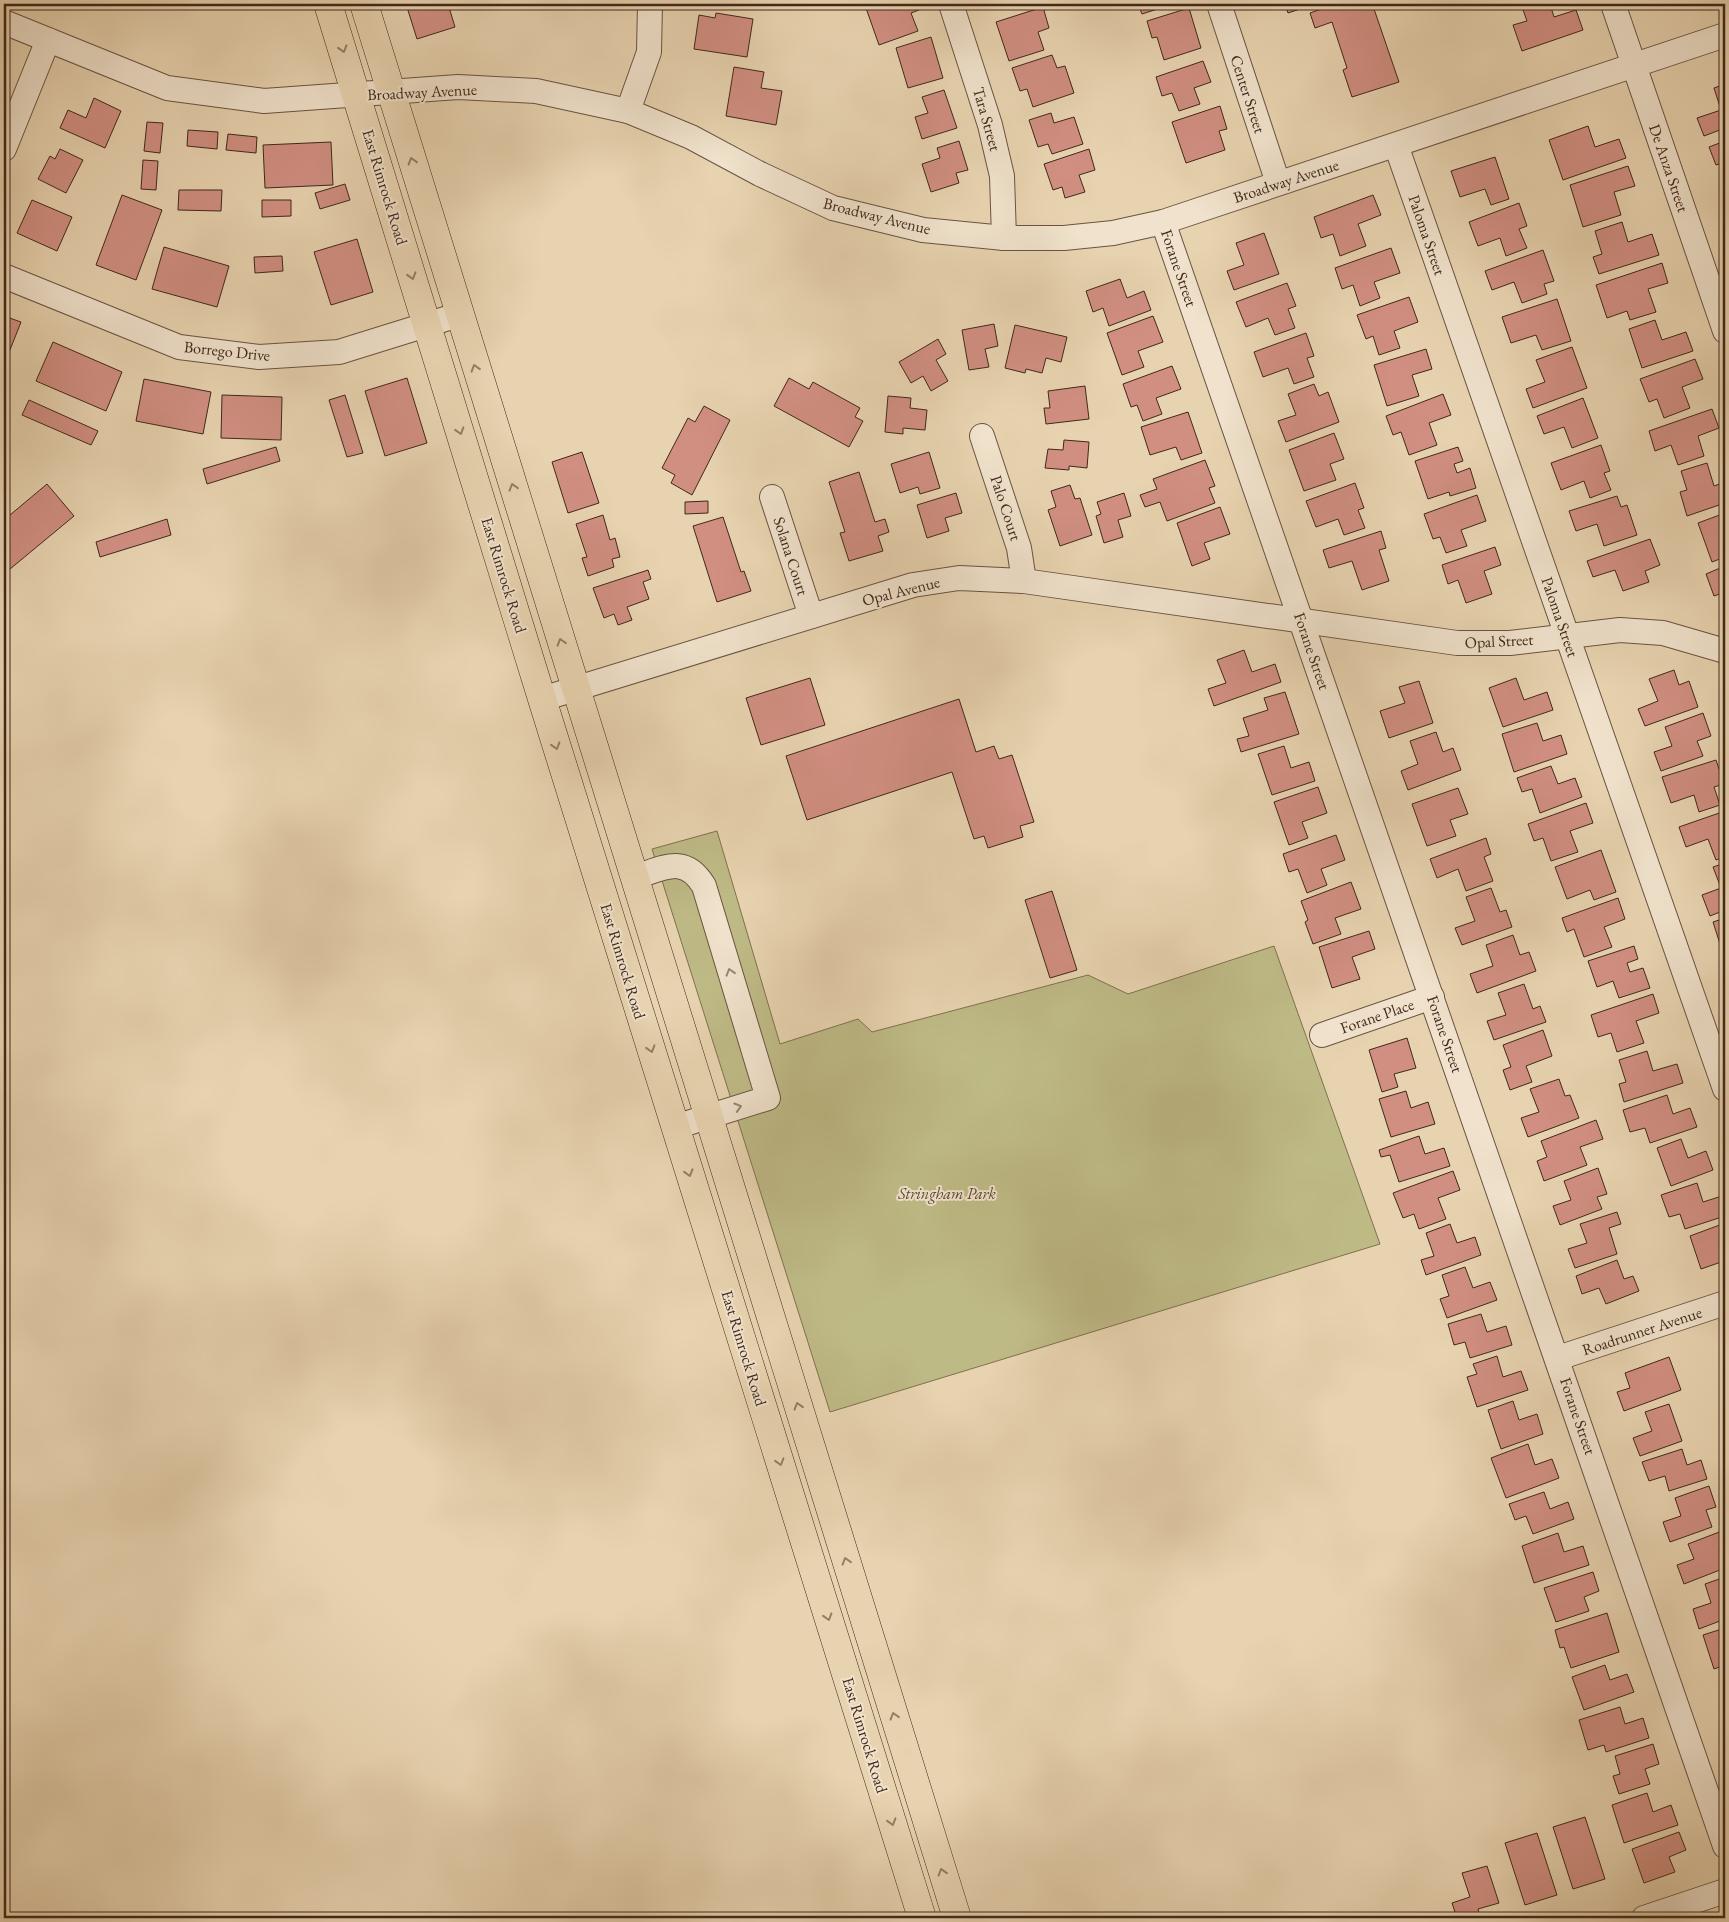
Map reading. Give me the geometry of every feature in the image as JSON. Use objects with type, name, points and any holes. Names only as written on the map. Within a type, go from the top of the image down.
[{"type":"main road","name":"East Rimrock Road","points":[[328,4],[542,699],[922,1918]]},
{"type":"main road","name":"East Rimrock Road","points":[[364,4],[458,315],[635,877],[957,1918]]},
{"type":"street","points":[[628,111],[649,52],[650,4]]},
{"type":"street","name":"Tara Street","points":[[951,4],[990,125],[1002,176],[1004,238]]},
{"type":"street","name":"Center Street","points":[[1219,4],[1278,183]]},
{"type":"street","name":"De Anza Street","points":[[1613,4],[1725,331]]},
{"type":"street","name":"Broadway Avenue","points":[[4,22],[167,88],[264,100],[392,93],[458,87],[536,91],[628,111],[691,137],[760,174],[833,208],[923,230],[1004,238],[1074,237],[1113,233],[1163,222],[1725,36]]},
{"type":"street","points":[[4,149],[48,40]]},
{"type":"street","name":"Paloma Street","points":[[1396,145],[1725,1089]]},
{"type":"street","name":"Forane Street","points":[[1163,222],[1558,1358],[1725,1846]]},
{"type":"street","name":"Borrego Drive","points":[[4,276],[179,347],[250,356],[299,356],[340,352],[458,315]]},
{"type":"street","name":"Palo Court","points":[[982,436],[1019,548],[1024,581]]},
{"type":"street","name":"Solana Court","points":[[772,497],[811,616]]},
{"type":"street","name":"Opal Avenue","points":[[542,699],[912,585],[959,578],[1024,581],[1302,620]]},
{"type":"street","name":"Opal Street","points":[[1302,620],[1457,642],[1510,642],[1620,630],[1663,633],[1725,651]]},
{"type":"street","points":[[635,877],[676,865],[687,867],[698,876],[707,895],[768,1098],[675,1127]]},
{"type":"street","name":"Forane Place","points":[[1322,1035],[1432,997]]},
{"type":"street","name":"Roadrunner Avenue","points":[[1558,1358],[1725,1303]]},
{"type":"street","points":[[1644,1918],[1725,1891]]},
{"type":"green space","name":"Stringham Park","points":[[717,831],[780,1044],[858,1019],[872,1032],[1088,975],[1128,994],[1274,946],[1380,1244],[830,1412],[652,849]]},
{"type":"building","points":[[406,4],[448,4],[455,27],[417,39]]},
{"type":"building","points":[[878,4],[916,4],[919,10],[911,13],[918,31],[879,45],[866,8]]},
{"type":"building","points":[[1138,4],[1173,4],[1142,14]]},
{"type":"building","points":[[1285,4],[1315,4],[1288,13]]},
{"type":"building","points":[[1330,4],[1389,4],[1374,9],[1399,82],[1352,97],[1343,70],[1347,68],[1332,22],[1315,28],[1310,13],[1330,6]]},
{"type":"building","points":[[1521,4],[1550,4],[1554,17],[1576,10],[1583,30],[1522,51],[1513,25],[1527,21]]},
{"type":"building","points":[[1043,7],[1049,28],[1038,32],[1044,50],[1009,61],[996,22]]},
{"type":"building","points":[[1189,8],[1201,48],[1164,60],[1157,37],[1152,38],[1147,21]]},
{"type":"building","points":[[716,13],[753,19],[747,57],[694,49],[699,15],[715,18]]},
{"type":"building","points":[[931,37],[943,78],[908,88],[896,48]]},
{"type":"building","points":[[1052,55],[1057,68],[1065,66],[1074,93],[1033,107],[1027,89],[1020,91],[1012,68]]},
{"type":"building","points":[[1203,61],[1211,82],[1194,88],[1200,104],[1179,111],[1172,93],[1162,96],[1156,77]]},
{"type":"building","points":[[734,67],[764,72],[761,88],[782,91],[776,125],[726,116]]},
{"type":"building","points":[[1725,84],[1725,128],[1704,136],[1697,118],[1721,110],[1714,88]]},
{"type":"building","points":[[944,90],[957,128],[922,139],[915,117],[928,113],[922,97]]},
{"type":"building","points":[[94,98],[121,111],[105,148],[60,128],[68,110],[86,118]]},
{"type":"building","points":[[1220,106],[1227,129],[1219,131],[1225,150],[1186,163],[1172,122]]},
{"type":"building","points":[[1051,113],[1054,123],[1074,117],[1083,144],[1052,154],[1048,144],[1038,147],[1029,120]]},
{"type":"building","points":[[147,122],[163,123],[160,153],[144,151]]},
{"type":"building","points":[[1588,126],[1595,147],[1619,139],[1626,158],[1563,180],[1549,140]]},
{"type":"building","points":[[188,130],[218,132],[217,149],[187,146]]},
{"type":"building","points":[[228,134],[257,137],[256,153],[226,150]]},
{"type":"building","points":[[959,141],[968,170],[956,173],[959,183],[931,192],[922,164],[940,158],[937,148]]},
{"type":"building","points":[[1725,141],[1725,162],[1716,165],[1709,147]]},
{"type":"building","points":[[331,142],[333,185],[265,188],[263,145]]},
{"type":"building","points":[[60,149],[83,160],[66,193],[38,179],[50,156],[55,159]]},
{"type":"building","points":[[1089,149],[1095,170],[1079,175],[1085,192],[1065,198],[1062,187],[1053,190],[1044,164]]},
{"type":"building","points":[[1495,157],[1509,199],[1491,205],[1485,189],[1460,197],[1451,171]]},
{"type":"building","points":[[143,160],[158,161],[156,190],[141,189]]},
{"type":"building","points":[[1628,166],[1635,186],[1614,192],[1621,215],[1583,227],[1570,185]]},
{"type":"building","points":[[345,184],[350,200],[320,209],[315,193]]},
{"type":"building","points":[[179,190],[222,190],[221,211],[178,210]]},
{"type":"building","points":[[122,195],[162,210],[136,280],[96,265]]},
{"type":"building","points":[[1373,195],[1381,215],[1358,224],[1366,246],[1340,256],[1333,234],[1321,238],[1314,217]]},
{"type":"building","points":[[32,200],[72,217],[57,251],[17,233]]},
{"type":"building","points":[[262,200],[291,200],[291,216],[262,217]]},
{"type":"building","points":[[1519,203],[1527,226],[1519,229],[1527,248],[1506,256],[1500,238],[1478,246],[1469,222]]},
{"type":"building","points":[[1622,222],[1628,242],[1652,234],[1659,255],[1599,274],[1593,257],[1602,254],[1595,231]]},
{"type":"building","points":[[1264,233],[1279,274],[1234,290],[1227,271],[1244,265],[1236,243]]},
{"type":"building","points":[[357,239],[373,292],[331,305],[314,252]]},
{"type":"building","points":[[164,247],[229,266],[217,307],[152,289]]},
{"type":"building","points":[[1391,248],[1400,273],[1374,282],[1380,298],[1360,306],[1353,285],[1342,289],[1335,268]]},
{"type":"building","points":[[1543,250],[1554,281],[1544,284],[1547,294],[1522,303],[1514,282],[1492,290],[1485,271]]},
{"type":"building","points":[[282,256],[283,271],[255,273],[254,257]]},
{"type":"building","points":[[1662,263],[1668,283],[1648,289],[1656,312],[1630,320],[1627,311],[1607,318],[1596,285]]},
{"type":"building","points":[[1120,279],[1127,298],[1144,291],[1151,310],[1109,326],[1103,308],[1093,312],[1086,291]]},
{"type":"building","points":[[1287,283],[1296,306],[1288,309],[1295,328],[1275,335],[1268,318],[1246,327],[1236,302]]},
{"type":"building","points":[[1409,297],[1418,322],[1394,331],[1400,348],[1379,355],[1373,336],[1366,339],[1357,315]]},
{"type":"building","points":[[1557,299],[1571,341],[1542,350],[1536,335],[1511,343],[1502,317]]},
{"type":"building","points":[[4,316],[21,322],[6,360],[4,359]]},
{"type":"building","points":[[1153,316],[1163,342],[1138,351],[1144,367],[1122,375],[1107,333]]},
{"type":"building","points":[[1655,320],[1662,340],[1686,332],[1693,351],[1642,368],[1629,329]]},
{"type":"building","points":[[994,324],[998,346],[985,349],[989,367],[969,370],[962,330]]},
{"type":"building","points":[[1015,325],[1067,337],[1061,362],[1046,358],[1042,373],[1026,369],[1025,373],[1005,368]]},
{"type":"building","points":[[1306,333],[1314,356],[1307,358],[1314,377],[1294,384],[1288,368],[1263,377],[1254,352]]},
{"type":"building","points":[[938,339],[946,354],[936,360],[948,381],[931,391],[923,376],[911,383],[899,362]]},
{"type":"building","points":[[53,342],[122,372],[106,411],[36,381]]},
{"type":"building","points":[[1572,347],[1587,388],[1533,408],[1526,389],[1545,382],[1536,360]]},
{"type":"building","points":[[1426,349],[1432,369],[1412,375],[1419,396],[1387,406],[1374,365]]},
{"type":"building","points":[[1695,359],[1703,379],[1682,387],[1690,408],[1664,418],[1657,399],[1649,402],[1640,379]]},
{"type":"building","points":[[1172,366],[1181,389],[1156,398],[1162,414],[1143,421],[1137,405],[1131,407],[1123,384]]},
{"type":"building","points":[[407,378],[427,443],[385,456],[365,391]]},
{"type":"building","points":[[789,378],[809,389],[813,382],[860,408],[855,417],[863,421],[849,447],[774,406]]},
{"type":"building","points":[[144,379],[211,392],[203,434],[136,421]]},
{"type":"building","points":[[1314,384],[1319,396],[1328,392],[1339,422],[1286,442],[1278,421],[1296,415],[1288,394]]},
{"type":"building","points":[[1085,386],[1089,419],[1046,424],[1044,408],[1050,408],[1048,391]]},
{"type":"building","points":[[1443,394],[1451,415],[1429,423],[1437,445],[1409,455],[1401,432],[1393,435],[1386,416]]},
{"type":"building","points":[[222,395],[282,397],[281,440],[221,438]]},
{"type":"building","points":[[345,395],[363,453],[347,457],[329,400]]},
{"type":"building","points":[[888,396],[911,398],[910,408],[927,410],[925,430],[903,428],[903,434],[885,432]]},
{"type":"building","points":[[1583,398],[1598,438],[1572,448],[1564,427],[1544,434],[1537,416]]},
{"type":"building","points":[[29,400],[98,431],[91,445],[22,415]]},
{"type":"building","points":[[704,406],[730,420],[692,495],[671,483],[675,475],[662,468],[688,418],[695,422]]},
{"type":"building","points":[[1712,409],[1719,428],[1698,436],[1704,456],[1678,465],[1671,445],[1655,451],[1649,431]]},
{"type":"building","points":[[1188,412],[1202,453],[1181,460],[1176,447],[1150,455],[1141,427]]},
{"type":"building","points":[[1334,433],[1344,459],[1330,464],[1336,480],[1304,491],[1289,450]]},
{"type":"building","points":[[1064,440],[1089,442],[1087,468],[1069,466],[1069,470],[1045,468],[1048,449],[1063,450]]},
{"type":"building","points":[[1601,445],[1610,471],[1604,473],[1611,490],[1590,498],[1584,481],[1561,490],[1551,463]]},
{"type":"building","points":[[276,447],[280,461],[207,484],[203,469]]},
{"type":"building","points":[[1458,447],[1463,461],[1454,464],[1457,473],[1470,468],[1476,488],[1450,496],[1449,492],[1428,499],[1415,461]]},
{"type":"building","points":[[582,452],[599,503],[568,513],[552,462]]},
{"type":"building","points":[[929,452],[940,488],[920,494],[918,487],[900,493],[891,464]]},
{"type":"building","points":[[1205,460],[1215,486],[1209,488],[1215,503],[1167,521],[1160,502],[1145,507],[1140,495],[1157,489],[1153,479]]},
{"type":"building","points":[[1707,463],[1714,486],[1725,482],[1725,503],[1687,516],[1680,492],[1687,490],[1681,471]]},
{"type":"building","points":[[859,472],[875,522],[885,519],[889,532],[878,536],[883,551],[849,561],[840,533],[845,532],[829,482]]},
{"type":"building","points":[[1355,483],[1364,508],[1358,510],[1365,528],[1344,535],[1338,519],[1316,527],[1306,501]]},
{"type":"building","points":[[47,484],[74,516],[4,574],[4,520]]},
{"type":"building","points":[[1070,485],[1075,499],[1080,498],[1092,535],[1060,546],[1048,510],[1056,507],[1051,491]]},
{"type":"building","points":[[956,493],[962,513],[945,518],[949,531],[927,538],[917,505]]},
{"type":"building","points":[[1124,493],[1131,516],[1118,520],[1123,537],[1104,543],[1096,516],[1101,514],[1097,502]]},
{"type":"building","points":[[1477,495],[1486,521],[1461,530],[1467,546],[1446,553],[1440,537],[1433,539],[1424,514]]},
{"type":"building","points":[[1617,496],[1621,507],[1627,505],[1637,535],[1604,546],[1597,524],[1576,531],[1569,511]]},
{"type":"building","points":[[708,501],[708,513],[685,514],[685,502]]},
{"type":"building","points":[[1220,507],[1230,534],[1204,543],[1210,559],[1192,566],[1177,523]]},
{"type":"building","points":[[1725,513],[1725,557],[1712,562],[1698,523]]},
{"type":"building","points":[[603,515],[610,540],[615,538],[620,557],[612,559],[614,567],[588,576],[582,558],[587,557],[576,524]]},
{"type":"building","points":[[723,517],[741,572],[744,571],[751,591],[717,602],[693,526]]},
{"type":"building","points":[[167,519],[171,535],[100,557],[96,542]]},
{"type":"building","points":[[1381,531],[1386,548],[1379,550],[1389,581],[1362,590],[1352,561],[1329,568],[1323,550]]},
{"type":"building","points":[[1650,539],[1660,565],[1645,571],[1649,582],[1623,591],[1615,570],[1593,577],[1587,561]]},
{"type":"building","points":[[1495,547],[1501,565],[1484,571],[1492,594],[1466,603],[1458,580],[1448,584],[1442,565]]},
{"type":"building","points":[[1725,566],[1725,592],[1714,596],[1706,574]]},
{"type":"building","points":[[648,570],[651,579],[643,582],[649,599],[627,607],[632,620],[618,625],[614,614],[604,618],[593,588]]},
{"type":"building","points":[[1244,650],[1252,672],[1275,664],[1281,682],[1214,706],[1208,689],[1226,683],[1217,660]]},
{"type":"building","points":[[1674,670],[1679,685],[1689,681],[1698,707],[1645,726],[1638,709],[1658,701],[1649,679]]},
{"type":"building","points":[[810,678],[825,725],[761,745],[746,698]]},
{"type":"building","points":[[1516,678],[1524,700],[1547,692],[1553,710],[1503,727],[1489,688]]},
{"type":"building","points":[[1419,681],[1433,723],[1389,738],[1380,711],[1405,703],[1399,687]]},
{"type":"building","points":[[1285,692],[1299,734],[1241,752],[1237,739],[1249,736],[1243,718],[1268,710],[1264,698]]},
{"type":"building","points":[[959,699],[976,752],[994,746],[999,759],[1012,755],[1034,822],[1020,826],[1023,837],[988,848],[984,836],[974,839],[952,772],[807,820],[786,756]]},
{"type":"building","points":[[1703,713],[1711,736],[1697,741],[1703,756],[1661,771],[1654,752],[1672,746],[1665,727]]},
{"type":"building","points":[[1537,723],[1543,741],[1561,735],[1567,754],[1514,772],[1502,734]]},
{"type":"building","points":[[1436,732],[1443,752],[1453,748],[1461,770],[1408,790],[1401,771],[1418,764],[1410,741]]},
{"type":"building","points":[[1284,746],[1291,768],[1309,762],[1315,781],[1272,795],[1258,754]]},
{"type":"building","points":[[1716,760],[1724,784],[1714,787],[1720,805],[1699,812],[1694,795],[1671,803],[1662,777]]},
{"type":"building","points":[[1551,766],[1558,784],[1575,778],[1582,797],[1540,813],[1532,789],[1522,792],[1517,778]]},
{"type":"building","points":[[1318,787],[1327,813],[1302,822],[1308,838],[1289,845],[1274,802]]},
{"type":"building","points":[[1458,788],[1468,814],[1450,820],[1456,836],[1427,846],[1412,804]]},
{"type":"building","points":[[1586,803],[1593,823],[1570,831],[1578,852],[1551,861],[1543,838],[1534,841],[1528,824]]},
{"type":"building","points":[[1725,811],[1725,857],[1716,860],[1708,839],[1686,847],[1679,827]]},
{"type":"building","points":[[1336,835],[1345,860],[1321,869],[1327,885],[1307,893],[1298,869],[1289,872],[1283,854]]},
{"type":"building","points":[[1486,838],[1491,854],[1484,857],[1493,881],[1466,891],[1458,869],[1437,878],[1430,859]]},
{"type":"building","points":[[1601,850],[1616,892],[1594,900],[1590,890],[1567,899],[1555,867]]},
{"type":"building","points":[[1725,863],[1725,910],[1710,916],[1702,895],[1721,888],[1713,867]]},
{"type":"building","points":[[1351,882],[1361,909],[1335,918],[1341,934],[1313,944],[1305,922],[1308,920],[1301,901]]},
{"type":"building","points":[[1491,888],[1500,912],[1506,910],[1512,927],[1462,945],[1455,928],[1475,921],[1466,897]]},
{"type":"building","points":[[1052,891],[1077,970],[1050,978],[1025,900]]},
{"type":"building","points":[[1618,898],[1625,919],[1604,927],[1612,947],[1584,957],[1574,929],[1567,932],[1562,918]]},
{"type":"building","points":[[1725,918],[1725,945],[1721,947],[1713,922]]},
{"type":"building","points":[[1369,931],[1375,949],[1352,957],[1360,979],[1332,988],[1319,947]]},
{"type":"building","points":[[1513,935],[1520,955],[1529,952],[1536,971],[1477,993],[1470,974],[1493,966],[1486,945]]},
{"type":"building","points":[[1634,946],[1638,959],[1627,963],[1630,972],[1643,968],[1650,988],[1619,998],[1613,981],[1597,987],[1588,961]]},
{"type":"building","points":[[1524,984],[1533,1009],[1540,1006],[1546,1022],[1494,1040],[1487,1021],[1506,1015],[1498,993]]},
{"type":"building","points":[[1653,994],[1659,1013],[1636,1021],[1644,1043],[1617,1052],[1611,1033],[1598,1037],[1591,1015]]},
{"type":"building","points":[[1543,1030],[1552,1056],[1526,1066],[1532,1082],[1510,1090],[1503,1070],[1511,1067],[1503,1045]]},
{"type":"building","points":[[1407,1038],[1416,1068],[1394,1074],[1398,1087],[1382,1092],[1369,1050]]},
{"type":"building","points":[[1647,1051],[1653,1071],[1677,1064],[1683,1083],[1624,1102],[1619,1084],[1626,1082],[1619,1060]]},
{"type":"building","points":[[1559,1079],[1565,1096],[1570,1095],[1579,1118],[1528,1137],[1521,1118],[1539,1112],[1530,1089]]},
{"type":"building","points":[[1406,1091],[1411,1108],[1428,1102],[1435,1124],[1391,1137],[1379,1099]]},
{"type":"building","points":[[1667,1095],[1673,1114],[1690,1108],[1697,1127],[1650,1143],[1645,1128],[1630,1132],[1623,1110]]},
{"type":"building","points":[[1596,1120],[1603,1139],[1580,1147],[1587,1165],[1544,1181],[1537,1161],[1547,1157],[1541,1141]]},
{"type":"building","points":[[1419,1136],[1425,1154],[1444,1148],[1450,1166],[1399,1182],[1390,1155],[1381,1157],[1379,1150]]},
{"type":"building","points":[[1681,1139],[1688,1158],[1706,1151],[1713,1170],[1671,1186],[1657,1148]]},
{"type":"building","points":[[1598,1168],[1607,1194],[1597,1197],[1602,1209],[1560,1225],[1553,1206],[1571,1200],[1564,1181]]},
{"type":"building","points":[[1453,1171],[1460,1190],[1438,1198],[1446,1219],[1419,1229],[1414,1214],[1403,1218],[1393,1193]]},
{"type":"building","points":[[1697,1183],[1703,1202],[1722,1196],[1725,1216],[1685,1229],[1680,1214],[1669,1217],[1661,1195]]},
{"type":"building","points":[[1617,1212],[1621,1224],[1609,1228],[1617,1254],[1575,1268],[1568,1249],[1587,1243],[1580,1224]]},
{"type":"building","points":[[1725,1223],[1725,1244],[1719,1246],[1724,1261],[1701,1269],[1690,1236]]},
{"type":"building","points":[[1450,1224],[1457,1243],[1475,1237],[1481,1255],[1426,1275],[1421,1260],[1434,1256],[1426,1233]]},
{"type":"building","points":[[1617,1260],[1624,1279],[1633,1276],[1639,1291],[1606,1304],[1599,1288],[1582,1294],[1576,1276]]},
{"type":"building","points":[[1465,1267],[1473,1288],[1490,1282],[1497,1300],[1447,1318],[1440,1299],[1449,1296],[1442,1275]]},
{"type":"building","points":[[1481,1314],[1487,1332],[1506,1326],[1512,1345],[1470,1358],[1465,1342],[1454,1345],[1448,1324]]},
{"type":"building","points":[[1497,1356],[1503,1377],[1521,1371],[1528,1390],[1477,1407],[1467,1377],[1477,1374],[1473,1364]]},
{"type":"building","points":[[1669,1357],[1681,1390],[1624,1411],[1617,1392],[1630,1388],[1625,1373]]},
{"type":"building","points":[[1513,1401],[1519,1420],[1537,1414],[1543,1434],[1501,1449],[1488,1410]]},
{"type":"building","points":[[1669,1404],[1682,1441],[1640,1456],[1633,1438],[1652,1431],[1645,1412]]},
{"type":"building","points":[[1528,1444],[1535,1465],[1552,1459],[1559,1478],[1506,1498],[1491,1458]]},
{"type":"building","points":[[1682,1449],[1687,1465],[1701,1460],[1707,1479],[1669,1491],[1665,1476],[1649,1481],[1642,1462]]},
{"type":"building","points":[[1709,1486],[1716,1507],[1706,1510],[1712,1527],[1670,1542],[1663,1522],[1681,1516],[1675,1498]]},
{"type":"building","points":[[1544,1492],[1550,1509],[1568,1502],[1574,1519],[1533,1534],[1526,1516],[1515,1520],[1509,1504]]},
{"type":"building","points":[[1722,1531],[1725,1548],[1719,1551],[1725,1568],[1684,1584],[1677,1565],[1694,1559],[1688,1544]]},
{"type":"building","points":[[1558,1533],[1564,1552],[1583,1546],[1589,1565],[1534,1583],[1522,1546]]},
{"type":"building","points":[[1593,1572],[1599,1591],[1584,1597],[1589,1611],[1556,1622],[1544,1588]]},
{"type":"building","points":[[1725,1577],[1725,1619],[1699,1629],[1693,1609],[1711,1603],[1705,1584]]},
{"type":"building","points":[[1607,1613],[1619,1652],[1571,1668],[1564,1647],[1560,1648],[1555,1630]]},
{"type":"building","points":[[1725,1628],[1725,1665],[1714,1669],[1703,1635]]},
{"type":"building","points":[[1605,1665],[1610,1680],[1627,1674],[1634,1692],[1584,1710],[1572,1677]]},
{"type":"building","points":[[1620,1707],[1625,1724],[1643,1718],[1649,1738],[1606,1752],[1604,1745],[1588,1750],[1579,1720]]},
{"type":"building","points":[[1653,1744],[1659,1764],[1645,1769],[1650,1784],[1619,1794],[1613,1776],[1620,1774],[1615,1756]]},
{"type":"building","points":[[1647,1793],[1653,1812],[1671,1805],[1678,1825],[1624,1843],[1612,1805]]},
{"type":"building","points":[[1585,1817],[1605,1879],[1573,1889],[1553,1827]]},
{"type":"building","points":[[1679,1832],[1686,1850],[1669,1857],[1675,1872],[1644,1883],[1632,1849]]},
{"type":"building","points":[[1537,1833],[1557,1895],[1525,1905],[1505,1843]]},
{"type":"building","points":[[1487,1866],[1499,1903],[1478,1909],[1480,1916],[1457,1918],[1452,1903],[1470,1897],[1462,1873]]}]
